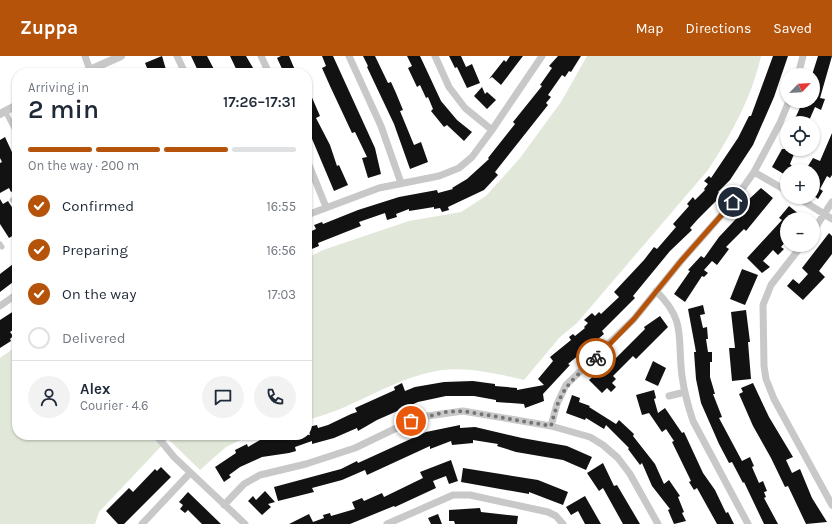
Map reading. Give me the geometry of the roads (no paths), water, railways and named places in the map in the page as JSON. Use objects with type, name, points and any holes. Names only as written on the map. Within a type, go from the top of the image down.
[{"type":"street","points":[[85,56],[87,68]]},
{"type":"street","points":[[96,68],[121,56]]},
{"type":"street","points":[[177,56],[183,68]]},
{"type":"street","points":[[261,56],[267,68]]},
{"type":"street","points":[[349,56],[381,126],[401,183]]},
{"type":"street","points":[[435,56],[449,87],[465,108],[492,130]]},
{"type":"street","points":[[312,213],[379,188],[439,176],[459,168],[472,157],[542,56]]},
{"type":"street","points":[[800,68],[803,56]]},
{"type":"street","points":[[12,108],[3,112],[12,126]]},
{"type":"street","points":[[551,426],[557,404],[566,385],[617,337],[733,202],[754,172],[780,123],[786,108]]},
{"type":"street","points":[[312,172],[326,207]]},
{"type":"street","points":[[754,172],[780,187]]},
{"type":"street","points":[[820,222],[832,202]]},
{"type":"street","points":[[808,204],[832,219]]},
{"type":"street","points":[[797,252],[771,285],[763,305],[764,366],[766,379],[774,399],[832,505]]},
{"type":"street","points":[[656,291],[670,305],[676,316],[679,327],[682,376],[688,408],[700,436],[748,524]]},
{"type":"street","points":[[0,306],[12,298]]},
{"type":"street","points":[[669,396],[685,392]]},
{"type":"street","points":[[224,505],[244,484],[260,475],[306,464],[355,448],[411,421],[427,416],[463,411],[551,426],[580,433],[603,445],[618,458],[630,474],[658,524]]},
{"type":"street","points":[[160,440],[190,473],[246,524]]},
{"type":"street","points":[[142,524],[190,473]]},
{"type":"street","points":[[387,524],[453,495],[470,495],[548,512],[556,516],[563,524]]}]
